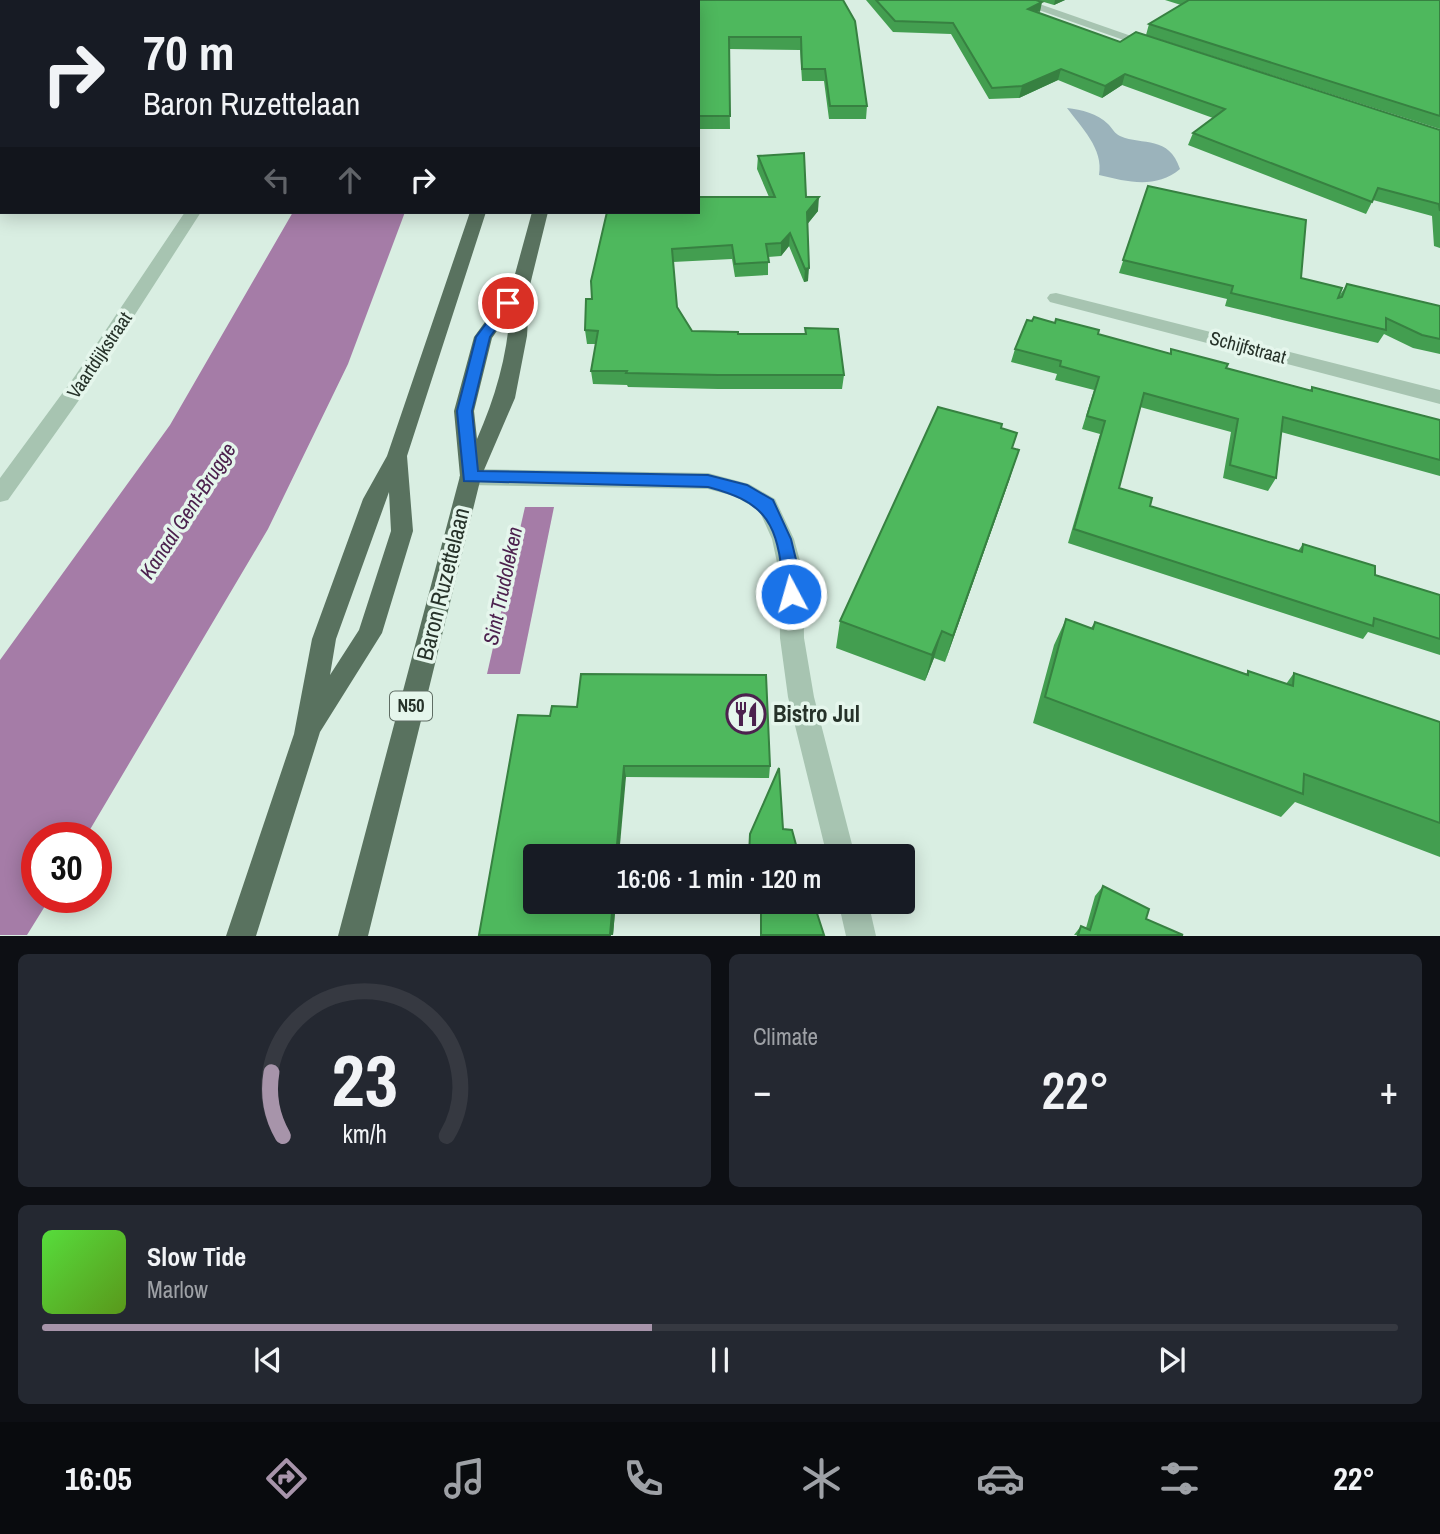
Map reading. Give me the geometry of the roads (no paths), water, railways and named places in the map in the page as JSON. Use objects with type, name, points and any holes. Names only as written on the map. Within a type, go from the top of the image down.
[{"type":"main road","points":[[241,936],[307,734],[324,639],[374,499],[397,456],[477,214]]},
{"type":"main road","name":"Baron Ruzettelaan","points":[[353,936],[470,477],[505,398],[518,335],[521,285],[539,214]]},
{"type":"main road","name":"Baron Ruzettelaan","points":[[470,477],[464,411],[483,337],[521,285]]},
{"type":"main road","points":[[307,734],[370,633],[402,531],[397,456]]},
{"type":"street","points":[[1016,0],[1174,53]]},
{"type":"street","name":"Vaartdijkstraat","points":[[0,494],[82,381],[192,214]]},
{"type":"street","name":"Schijfstraat","points":[[1056,298],[1440,397]]},
{"type":"street","points":[[470,477],[708,481],[741,490],[768,505],[783,539],[791,572],[792,638],[801,697],[838,844]]},
{"type":"street","points":[[856,914],[861,936]]},
{"type":"water","name":"Kanaal Gent-Brugge","points":[[292,214],[404,214],[348,364],[268,529],[94,822],[21,822],[21,913],[41,913],[27,935],[0,935],[0,660],[170,425]]},
{"type":"water","points":[[525,507],[554,507],[520,674],[487,674]]},
{"type":"place","name":"Bistro Jul","points":[[746,714]]},
{"type":"water label","name":"Sint Trudoleken","points":[[503,586]]}]
